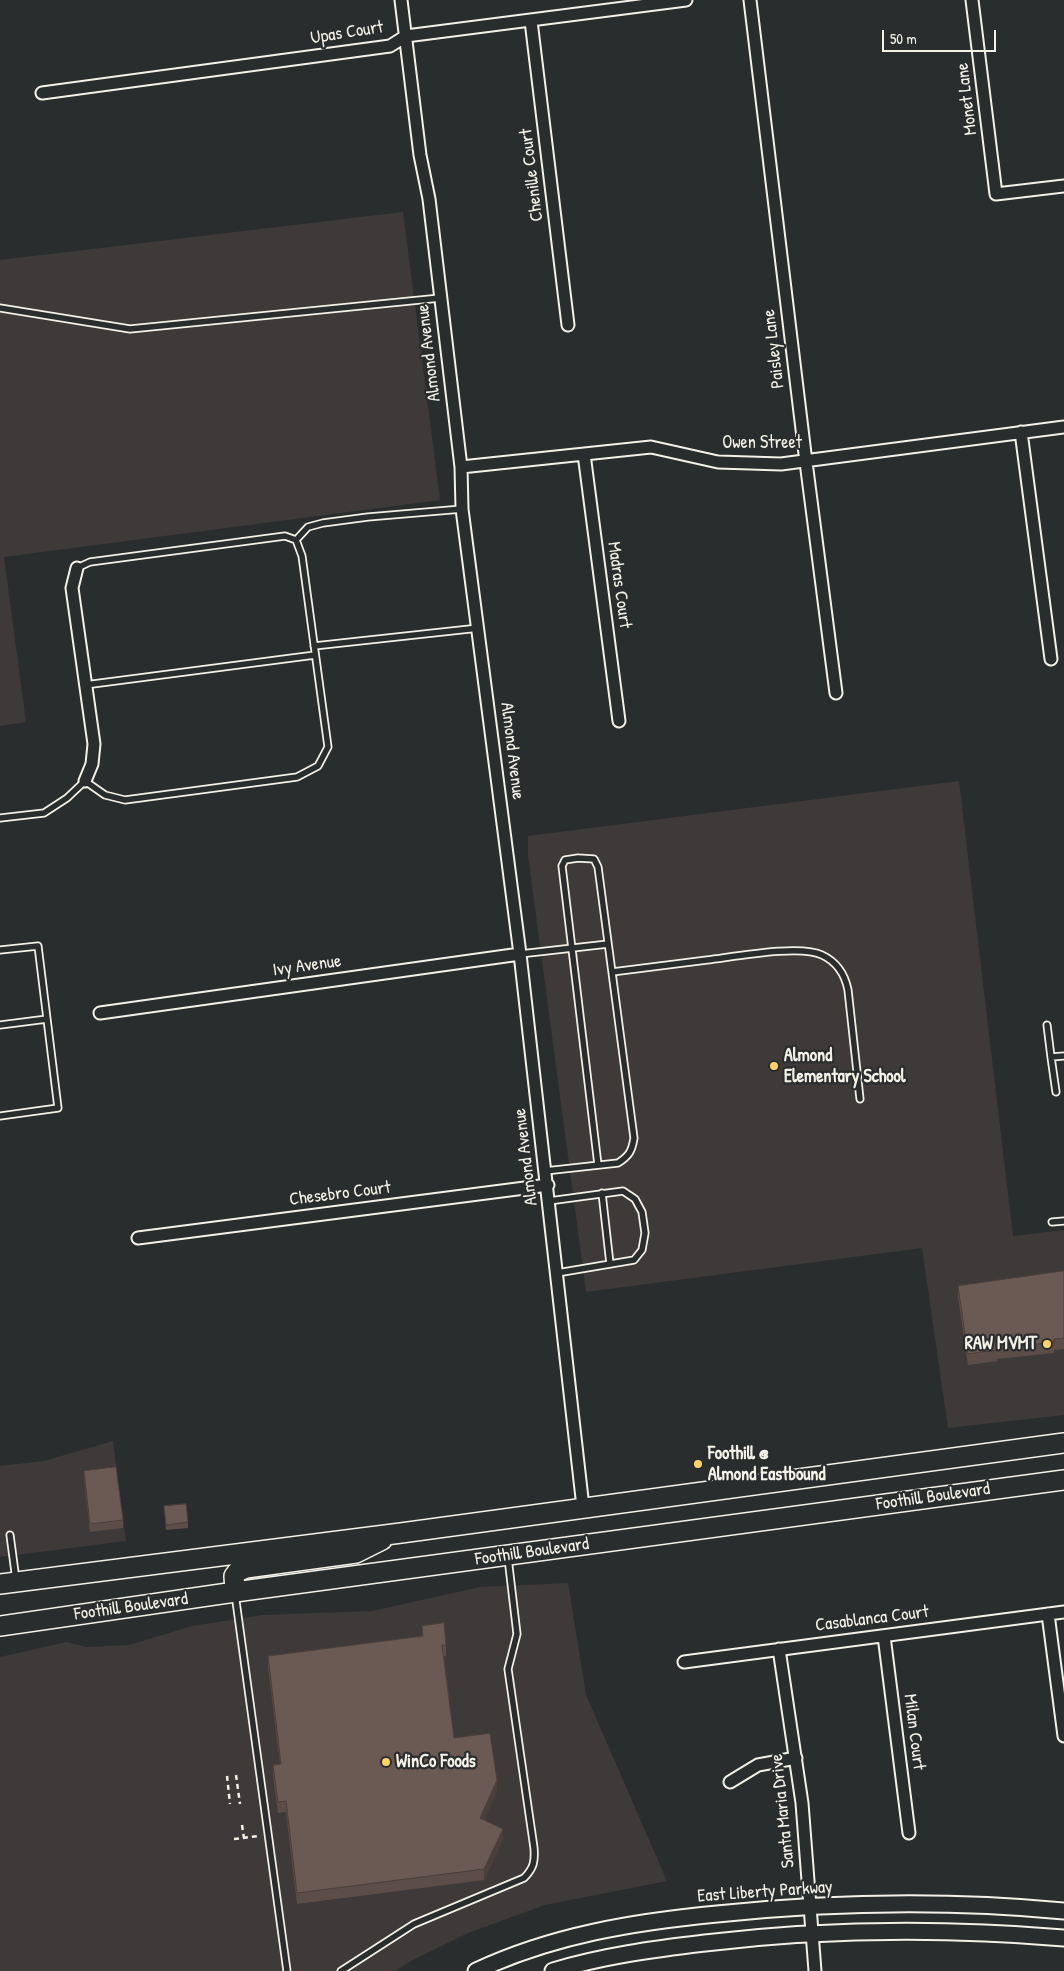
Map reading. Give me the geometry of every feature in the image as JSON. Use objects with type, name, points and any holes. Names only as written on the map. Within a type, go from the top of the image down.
[{"type":"main road","name":"Foothill Boulevard","points":[[8,1583],[394,1534],[1064,1443]]},
{"type":"main road","name":"Foothill Boulevard","points":[[0,1626],[235,1592],[1064,1480]]},
{"type":"main road","points":[[235,1592],[234,1576],[237,1572],[246,1568],[356,1553],[394,1534]]},
{"type":"street","name":"Almond Avenue","points":[[401,0],[461,467],[462,508],[479,628],[548,1185],[583,1507]]},
{"type":"street","name":"Upas Court","points":[[42,93],[390,46],[406,36],[686,0]]},
{"type":"street","name":"Paisley Lane","points":[[750,0],[836,693]]},
{"type":"street","name":"Monet Lane","points":[[972,0],[996,194],[1064,186]]},
{"type":"street","name":"Chenille Court","points":[[531,21],[568,325]]},
{"type":"street","name":"Owen Street","points":[[461,467],[651,447],[718,462],[781,464],[1064,427]]},
{"type":"street","points":[[1021,432],[1052,659]]},
{"type":"street","name":"Madras Court","points":[[584,454],[620,721]]},
{"type":"street","points":[[77,568],[72,588],[94,744],[92,764],[85,781]]},
{"type":"street","name":"Ivy Avenue","points":[[100,1013],[520,954]]},
{"type":"street","name":"Chesebro Court","points":[[138,1238],[548,1185]]},
{"type":"street","name":"Casablanca Court","points":[[684,1662],[1064,1612]]},
{"type":"street","points":[[1048,1614],[1064,1736]]},
{"type":"street","name":"Milan Court","points":[[884,1636],[909,1833]]},
{"type":"street","name":"Santa Maria Drive","points":[[779,1649],[802,1804],[815,1971]]},
{"type":"street","points":[[730,1782],[758,1765],[796,1758]]},
{"type":"street","name":"East Liberty Parkway","points":[[476,1971],[526,1950],[598,1931],[691,1916],[810,1905],[975,1905],[1064,1911]]},
{"type":"street","points":[[553,1971],[598,1958],[656,1949],[812,1933],[910,1930],[1064,1938]]},
{"type":"lane","points":[[0,308],[130,329],[440,298]]},
{"type":"lane","points":[[296,540],[308,527],[323,523],[462,508]]},
{"type":"lane","points":[[0,818],[44,813],[67,798],[85,781],[105,795],[125,800],[298,777],[318,766],[328,747],[302,556],[296,540],[285,536],[90,562],[77,568]]},
{"type":"lane","points":[[314,646],[479,628]]},
{"type":"lane","points":[[85,685],[315,655]]},
{"type":"lane","points":[[545,1171],[618,1163],[627,1157],[632,1149],[634,1138],[598,867],[594,859],[578,858],[564,860],[562,866],[598,1165]]},
{"type":"lane","points":[[520,954],[608,944]]},
{"type":"lane","points":[[0,950],[38,946],[58,1108],[0,1116]]},
{"type":"lane","points":[[612,972],[767,953],[800,951],[822,955],[837,966],[845,976],[860,1099]]},
{"type":"lane","points":[[0,1025],[47,1019]]},
{"type":"lane","points":[[1047,1025],[1056,1092]]},
{"type":"lane","points":[[1051,1057],[1064,1056]]},
{"type":"lane","points":[[549,1201],[623,1191],[636,1199],[642,1212],[645,1234],[642,1250],[634,1260],[557,1273]]},
{"type":"lane","points":[[602,1193],[610,1264]]},
{"type":"lane","points":[[1052,1222],[1064,1221]]},
{"type":"lane","points":[[8,1583],[10,1535]]},
{"type":"lane","points":[[341,1971],[414,1924],[519,1880],[531,1871],[535,1860],[534,1848],[508,1669],[517,1634],[508,1555]]},
{"type":"lane","points":[[235,1592],[251,1714],[260,1761],[287,1971]]},
{"type":"path","points":[[236,1775],[240,1804]]},
{"type":"path","points":[[226,1776],[230,1804]]},
{"type":"path","points":[[242,1825],[244,1838]]},
{"type":"shaded area","points":[[403,212],[440,500],[4,557],[26,722],[0,726],[0,260]]},
{"type":"shaded area","name":"Almond Elementary School","points":[[959,781],[1013,1236],[1064,1230],[1064,1415],[948,1428],[922,1248],[586,1292],[528,855],[528,836]]},
{"type":"shaded area","points":[[113,1441],[126,1541],[0,1557],[0,1466],[44,1461]]},
{"type":"shaded area","points":[[568,1583],[586,1695],[667,1881],[545,1905],[468,1933],[411,1961],[396,1971],[0,1971],[0,1657],[67,1642],[86,1647],[129,1645],[192,1626],[262,1615],[372,1611],[480,1587]]},
{"type":"building","points":[[1064,1271],[1064,1338],[1054,1339],[1054,1342],[968,1354],[958,1286]]},
{"type":"building","points":[[116,1467],[123,1520],[90,1524],[84,1471]]},
{"type":"building","points":[[186,1504],[188,1522],[166,1525],[164,1506]]},
{"type":"building","name":"WinCo Foods","points":[[444,1623],[446,1645],[442,1645],[454,1738],[490,1733],[497,1780],[480,1818],[503,1829],[484,1869],[297,1893],[286,1801],[278,1802],[273,1765],[281,1764],[268,1656],[423,1636],[422,1626]]},
{"type":"place","name":"Almond Elementary School","points":[[774,1066]]},
{"type":"place","name":"RAW MVMT","points":[[1047,1344]]},
{"type":"place","name":"Foothill @ Almond Eastbound","points":[[698,1464]]},
{"type":"place","name":"WinCo Foods","points":[[386,1762]]}]
